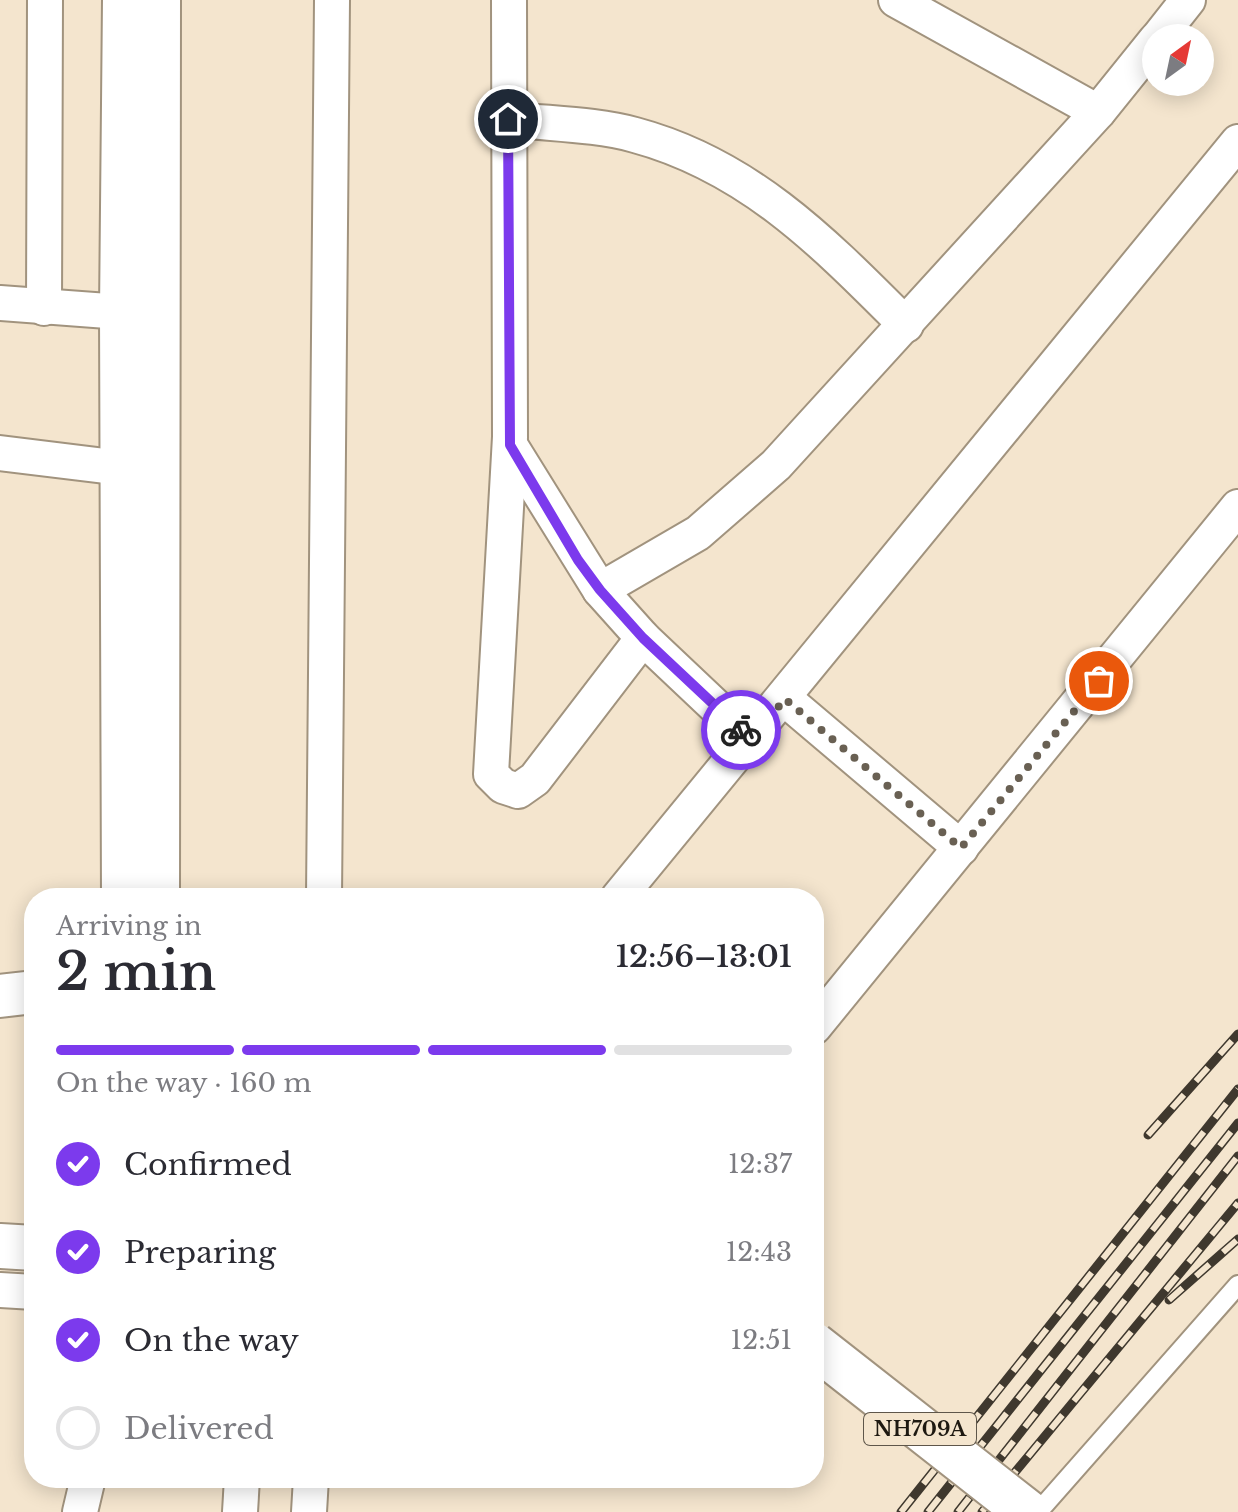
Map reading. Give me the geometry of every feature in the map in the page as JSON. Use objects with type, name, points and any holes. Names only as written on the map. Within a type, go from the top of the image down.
[{"type":"highway","points":[[0,1246],[24,1247]]},
{"type":"highway","name":"NH709A","points":[[824,1353],[1027,1512]]},
{"type":"street","points":[[44,308],[45,0]]},
{"type":"street","points":[[124,0],[121,312],[141,471],[158,888]]},
{"type":"street","points":[[123,888],[159,0]]},
{"type":"street","points":[[324,888],[332,0]]},
{"type":"street","points":[[509,0],[510,445],[491,774],[503,786],[518,791],[535,779],[643,638]]},
{"type":"street","points":[[896,0],[1098,112]]},
{"type":"street","points":[[1169,24],[1188,0]]},
{"type":"street","points":[[600,590],[698,533],[776,465],[1098,112],[1142,58]]},
{"type":"street","points":[[508,119],[633,134],[684,152],[751,187],[809,229],[906,325]]},
{"type":"street","points":[[626,888],[785,699],[1238,142]]},
{"type":"street","points":[[0,303],[121,312]]},
{"type":"street","points":[[510,445],[578,560],[600,590],[643,638],[751,740]]},
{"type":"street","points":[[0,453],[141,471]]},
{"type":"street","points":[[824,1015],[1238,507]]},
{"type":"street","points":[[785,699],[961,848]]},
{"type":"street","points":[[0,996],[24,993]]},
{"type":"street","points":[[0,1290],[24,1291]]},
{"type":"street","points":[[80,1512],[86,1488]]},
{"type":"street","points":[[240,1512],[241,1488]]},
{"type":"street","points":[[309,1512],[310,1488]]},
{"type":"lane","points":[[1038,1512],[1238,1285]]},
{"type":"railway","points":[[1148,1135],[1238,1034]]},
{"type":"railway","points":[[901,1512],[1238,1089]]},
{"type":"railway","points":[[928,1512],[1238,1123]]},
{"type":"railway","points":[[958,1512],[1238,1156]]},
{"type":"railway","points":[[982,1512],[1238,1203]]},
{"type":"railway","points":[[1169,1300],[1238,1239]]},
{"type":"way so far","points":[[741,730],[751,740],[785,699],[961,848],[1099,681]]},
{"type":"route","points":[[508,119],[510,445],[578,560],[600,590],[643,638],[741,730]]}]
